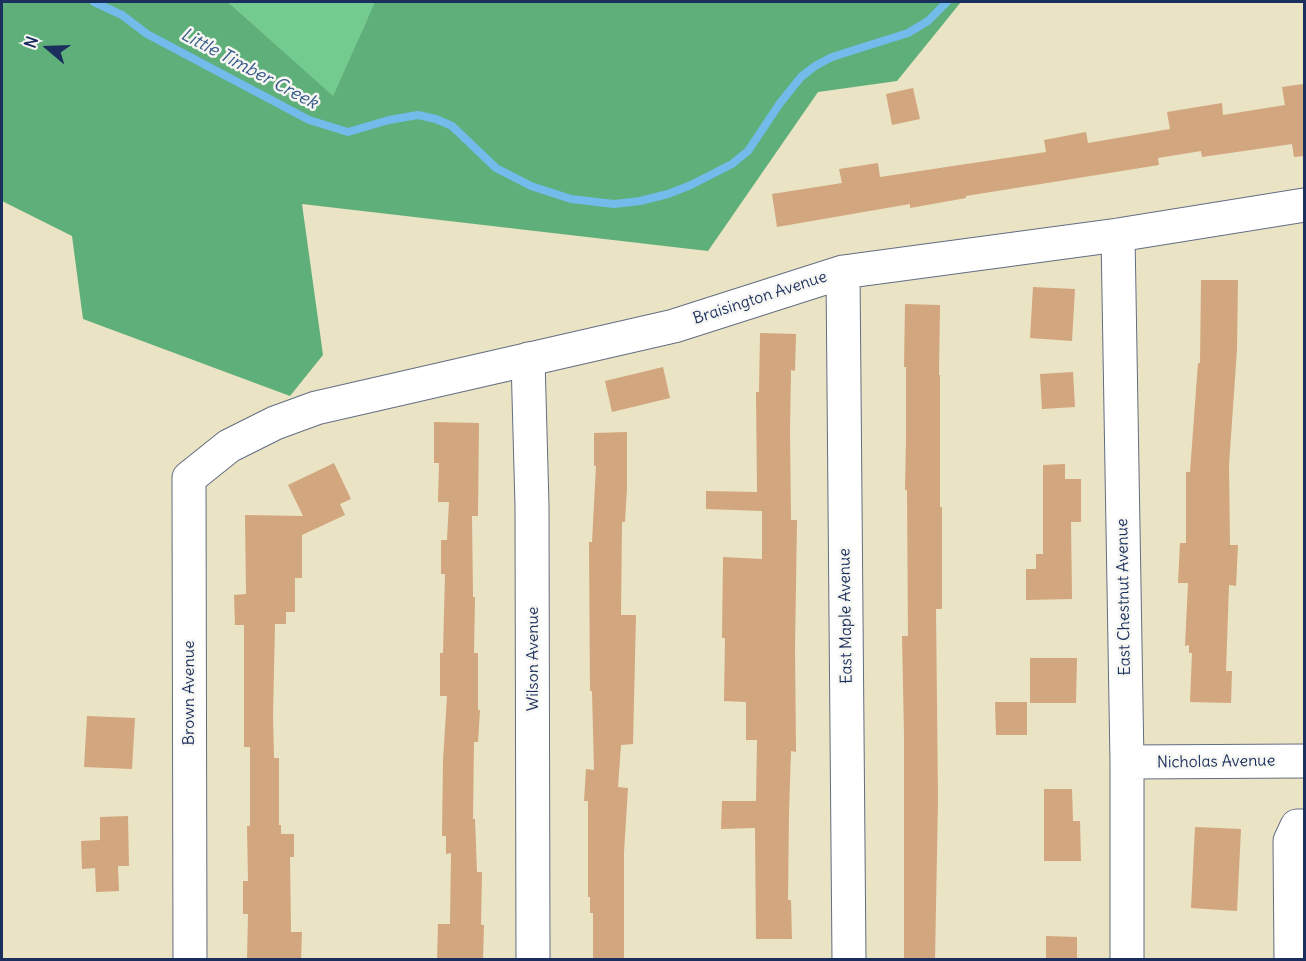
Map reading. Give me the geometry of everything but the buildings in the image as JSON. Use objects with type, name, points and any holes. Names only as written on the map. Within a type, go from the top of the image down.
[{"type":"street","name":"Braisington Avenue","points":[[229,446],[275,423],[316,408],[674,326],[843,272],[1118,235],[1305,205]]},
{"type":"street","name":"East Chestnut Avenue","points":[[1118,235],[1127,762],[1127,960]]},
{"type":"street","name":"East Maple Avenue","points":[[843,272],[849,960]]},
{"type":"street","name":"Wilson Avenue","points":[[528,358],[532,506],[533,960]]},
{"type":"street","name":"Brown Avenue","points":[[190,960],[189,478],[229,446]]},
{"type":"street","name":"Nicholas Avenue","points":[[1127,762],[1305,761]]},
{"type":"street","points":[[1291,960],[1290,840],[1297,826],[1305,826]]},
{"type":"green space","points":[[2,2],[228,2],[333,96],[375,2],[961,2],[897,81],[818,92],[708,251],[302,204],[323,355],[290,396],[83,319],[72,236],[2,201]]},
{"type":"green space","points":[[228,2],[386,2],[368,18],[333,97]]},
{"type":"waterway","name":"Little Timber Creek","points":[[94,2],[122,15],[147,34],[309,120],[348,132],[389,120],[418,115],[436,119],[452,126],[496,168],[531,186],[571,199],[614,204],[668,194],[732,164],[748,151],[780,103],[801,77],[815,66],[832,57],[908,33],[928,21],[947,2]]}]
